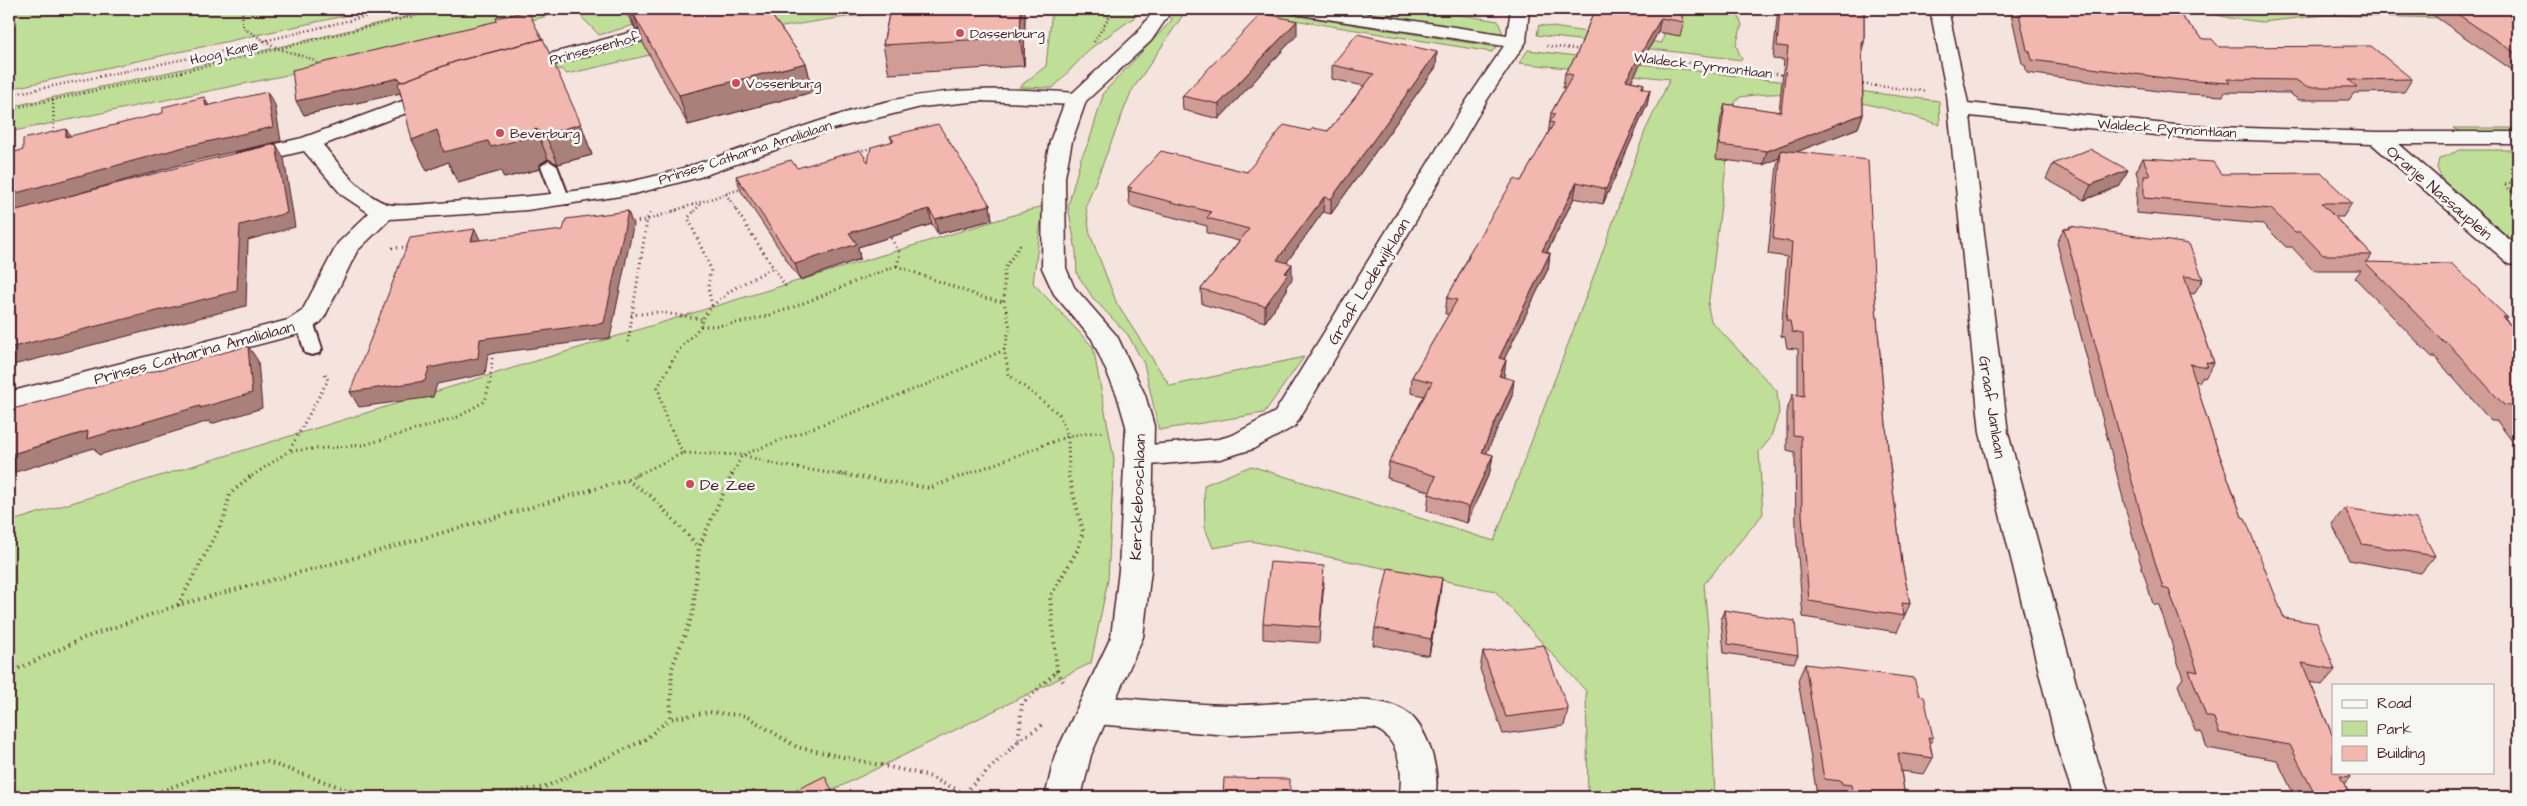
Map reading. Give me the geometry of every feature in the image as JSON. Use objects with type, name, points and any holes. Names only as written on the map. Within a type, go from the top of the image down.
[{"type":"street","name":"Prinsessenhof","points":[[499,74],[740,9]]},
{"type":"street","name":"Kerckeboschlaan","points":[[1063,797],[1073,755],[1127,637],[1135,570],[1140,426],[1131,395],[1104,336],[1063,289],[1054,268],[1054,177],[1061,141],[1076,98],[1144,37],[1159,16],[1160,9]]},
{"type":"street","points":[[1301,9],[1516,42]]},
{"type":"street","name":"Graaf Lodewijklaan","points":[[1138,456],[1220,449],[1243,442],[1285,420],[1477,100],[1516,42],[1520,9]]},
{"type":"street","name":"Graaf Janlaan","points":[[1939,9],[1957,102],[1994,434],[2077,753],[2092,797]]},
{"type":"street","points":[[219,164],[309,143],[454,88]]},
{"type":"street","name":"Prinses Catharina Amalialaan","points":[[9,402],[305,322],[312,316],[347,248],[384,212],[536,204],[671,182],[847,118],[909,103],[967,95],[1005,94],[1076,98]]},
{"type":"street","name":"Waldeck Pyrmontlaan","points":[[1957,102],[2185,132],[2378,138]]},
{"type":"street","name":"Oranje Nassauplein","points":[[2378,138],[2518,138]]},
{"type":"street","name":"Oranje Nassauplein","points":[[2378,138],[2518,259]]},
{"type":"street","points":[[309,143],[344,186],[361,200],[384,212]]},
{"type":"street","points":[[1095,710],[1229,720],[1374,714],[1394,722],[1410,742],[1418,763],[1419,791],[1417,797]]},
{"type":"lane","points":[[549,166],[562,200]]},
{"type":"lane","points":[[305,322],[312,349]]},
{"type":"path","points":[[242,9],[242,28],[279,49],[312,59],[322,65],[324,72]]},
{"type":"path","name":"Hoog Kanje","points":[[9,95],[265,41],[396,9]]},
{"type":"path","name":"Hoog Kanje","points":[[9,109],[279,49],[443,9]]},
{"type":"path","points":[[1516,42],[1585,50]]},
{"type":"path","name":"Waldeck Pyrmontlaan","points":[[1634,56],[1790,75]]},
{"type":"path","points":[[1859,84],[1957,102]]},
{"type":"path","points":[[53,100],[54,139]]},
{"type":"path","points":[[820,162],[880,146]]},
{"type":"path","points":[[838,156],[843,164]]},
{"type":"path","points":[[2518,181],[2505,182],[2504,184],[2518,198]]},
{"type":"path","points":[[628,342],[647,220],[654,206],[671,182],[693,190],[702,203]]},
{"type":"path","points":[[618,225],[647,220],[749,186]]},
{"type":"path","points":[[726,194],[786,287]]},
{"type":"path","points":[[702,203],[688,218],[711,269],[708,287],[712,306]]},
{"type":"path","points":[[884,229],[900,253],[897,266]]},
{"type":"path","points":[[480,797],[545,787],[644,740],[670,719],[709,712],[746,716],[797,747],[926,775],[963,795],[1018,742],[1022,704],[1057,671],[1050,597],[1078,549],[1083,531],[1067,469],[1068,436],[1059,414],[1008,376],[1004,350],[1010,327],[1004,302],[1004,270],[1022,242]]},
{"type":"path","points":[[347,248],[415,247]]},
{"type":"path","points":[[701,326],[738,324],[792,307],[874,273],[897,266],[984,298],[1004,302]]},
{"type":"path","points":[[683,453],[666,419],[658,387],[678,351],[701,326],[702,319],[712,306],[733,289],[774,267]]},
{"type":"path","points":[[631,314],[646,310],[702,319]]},
{"type":"path","points":[[178,605],[224,519],[230,494],[256,472],[289,451],[364,445],[458,416],[485,401],[494,344]]},
{"type":"path","points":[[289,451],[328,380],[312,349]]},
{"type":"path","points":[[670,719],[672,668],[693,612],[699,547],[713,513],[742,456],[928,384],[1004,350]]},
{"type":"path","points":[[9,673],[84,638],[178,605],[361,556],[415,538],[626,480],[683,453],[742,456],[779,465],[930,488],[1068,436],[1140,426]]},
{"type":"path","points":[[626,480],[651,496],[699,547]]},
{"type":"path","points":[[146,797],[198,777],[266,761],[368,797]]},
{"type":"green space","points":[[9,9],[376,9],[9,89]]},
{"type":"green space","points":[[439,9],[574,9],[448,42],[9,132],[9,107],[224,60]]},
{"type":"green space","points":[[574,9],[631,9],[638,24],[599,35]]},
{"type":"green space","points":[[775,9],[946,9],[850,16],[755,32],[567,74],[561,69],[484,88],[405,115],[406,108],[501,78],[638,41],[685,33]]},
{"type":"green space","points":[[1052,9],[1139,9],[1139,14],[1091,48],[1053,88],[1019,87],[1046,66]]},
{"type":"green space","points":[[1174,9],[1187,9],[1131,92],[1086,206],[1090,234],[1117,304],[1170,386],[1304,357],[1264,413],[1159,430],[1144,364],[1128,335],[1093,298],[1077,274],[1076,251],[1068,206],[1081,158],[1089,142],[1104,92],[1171,21]]},
{"type":"green space","points":[[1226,9],[1254,9],[1496,47],[1492,52]]},
{"type":"green space","points":[[1329,9],[1425,9],[1498,21],[1503,34]]},
{"type":"green space","points":[[1670,9],[1736,9],[1742,25],[1736,45],[1742,60],[1537,35],[1539,25],[1662,43]]},
{"type":"green space","points":[[2193,9],[2432,9],[2445,18],[2325,15],[2262,22],[2230,18]]},
{"type":"green space","points":[[1528,50],[1939,101],[1940,125],[1892,110],[1816,95],[1765,94],[1740,97],[1734,104],[1708,307],[1711,321],[1777,391],[1779,413],[1770,439],[1759,452],[1763,514],[1704,584],[1708,629],[1715,797],[1588,797],[1586,691],[1495,591],[1251,541],[1213,548],[1205,528],[1204,485],[1251,466],[1494,541],[1600,259],[1645,131],[1670,79],[1519,63]]},
{"type":"green space","points":[[2453,128],[2518,128],[2518,134],[2464,134]]},
{"type":"green space","points":[[2460,150],[2518,150],[2518,245],[2442,180],[2437,168],[2439,159]]},
{"type":"green space","points":[[1043,206],[1033,283],[1093,347],[1114,459],[1108,580],[1091,663],[819,797],[9,797],[9,522]]},
{"type":"building","points":[[627,9],[656,9],[631,16]]},
{"type":"building","points":[[656,9],[767,9],[806,63],[679,95],[634,15]]},
{"type":"building","points":[[890,9],[1021,9],[1020,37],[883,45]]},
{"type":"building","points":[[1595,9],[1679,9],[1684,22],[1661,18],[1626,80],[1644,84],[1641,88],[1650,90],[1606,189],[1577,182],[1542,251],[1550,253],[1499,358],[1506,360],[1499,376],[1514,380],[1482,452],[1493,455],[1469,507],[1429,494],[1436,476],[1389,462],[1432,382],[1412,377],[1457,300],[1447,298],[1470,255],[1468,255],[1514,179],[1521,181],[1554,123],[1550,122],[1555,114],[1551,113],[1573,75],[1565,73],[1576,56]]},
{"type":"building","points":[[1780,9],[1864,9],[1864,43],[1862,42],[1863,114],[1767,151],[1719,145],[1725,104],[1781,112],[1788,47],[1777,46]]},
{"type":"building","points":[[2018,9],[2174,9],[2203,39],[2212,39],[2219,47],[2371,46],[2412,79],[2349,80],[2357,87],[2306,87],[2296,80],[2227,79],[2230,83],[2180,80],[2032,60],[2030,52],[2027,50]]},
{"type":"building","points":[[2450,9],[2518,9],[2518,55]]},
{"type":"building","points":[[528,11],[542,39],[457,61],[401,82],[399,78],[296,101],[292,70],[497,21],[496,18]]},
{"type":"building","points":[[1262,13],[1297,21],[1219,104],[1182,96]]},
{"type":"building","points":[[1357,34],[1437,52],[1331,199],[1324,197],[1277,260],[1292,264],[1285,273],[1288,274],[1265,306],[1201,289],[1249,229],[1207,218],[1211,212],[1129,191],[1132,188],[1128,187],[1161,151],[1247,172],[1284,125],[1310,131],[1313,128],[1328,131],[1374,74],[1332,65]]},
{"type":"building","points":[[543,39],[581,124],[545,134],[536,129],[527,134],[527,138],[491,147],[488,141],[444,152],[437,130],[412,140],[398,83],[457,61]]},
{"type":"building","points":[[267,92],[273,127],[184,147],[9,195],[9,153],[23,150],[23,139],[66,129],[66,137],[163,113],[163,107],[204,97],[206,106]]},
{"type":"building","points":[[938,124],[990,205],[935,219],[929,209],[849,233],[857,244],[795,264],[736,176],[791,160],[797,168],[860,150],[868,162],[871,147],[894,141],[890,136]]},
{"type":"building","points":[[276,144],[287,213],[240,225],[237,291],[9,348],[9,212],[198,162]]},
{"type":"building","points":[[2090,149],[2128,170],[2091,185],[2053,164]]},
{"type":"building","points":[[1781,150],[1868,160],[1875,295],[1888,449],[1902,563],[1910,604],[1902,603],[1904,616],[1809,601],[1802,515],[1801,436],[1793,435],[1793,394],[1804,396],[1803,334],[1792,332],[1790,321],[1786,321],[1792,242],[1773,239]]},
{"type":"building","points":[[2143,158],[2213,162],[2221,174],[2321,173],[2352,203],[2321,203],[2372,255],[2323,255],[2301,232],[2295,232],[2271,209],[2144,198],[2144,176],[2150,176]]},
{"type":"building","points":[[628,211],[604,323],[480,339],[478,358],[429,368],[425,381],[350,392],[410,238],[475,229],[471,241],[563,230],[566,219]]},
{"type":"building","points":[[2070,226],[2189,244],[2203,279],[2184,276],[2214,363],[2206,362],[2208,367],[2190,364],[2211,431],[2242,517],[2245,518],[2284,618],[2317,623],[2335,670],[2302,663],[2332,735],[2332,774],[2349,774],[2350,777],[2340,776],[2351,797],[2316,797],[2290,745],[2219,733],[2214,718],[2206,716],[2189,670],[2198,672],[2169,590],[2163,588],[2144,526],[2064,228],[2070,229]]},
{"type":"building","points":[[2365,262],[2452,264],[2507,317],[2502,317],[2518,332],[2518,416],[2510,406],[2504,405],[2447,342],[2444,342]]},
{"type":"building","points":[[248,346],[252,393],[87,439],[88,431],[9,455],[9,410]]},
{"type":"building","points":[[2345,508],[2416,519],[2435,556],[2362,544]]},
{"type":"building","points":[[1270,562],[1324,566],[1320,627],[1263,623]]},
{"type":"building","points":[[1388,568],[1442,578],[1431,639],[1375,628]]},
{"type":"building","points":[[1724,610],[1795,621],[1798,655],[1728,644]]},
{"type":"building","points":[[1544,645],[1568,709],[1506,717],[1483,652]]},
{"type":"building","points":[[1805,664],[1914,678],[1919,695],[1924,696],[1933,738],[1928,737],[1933,758],[1898,753],[1905,797],[1854,797],[1851,785],[1842,784],[1841,781],[1824,779]]},
{"type":"building","points":[[825,776],[835,797],[782,797]]},
{"type":"building","points":[[1224,778],[1290,779],[1290,797],[1223,797]]},
{"type":"place","name":"Dassenburg","points":[[960,33]]},
{"type":"place","name":"Vossenburg","points":[[736,83]]},
{"type":"place","name":"Beverburg","points":[[500,133]]},
{"type":"place","name":"De Zee","points":[[690,484]]}]
